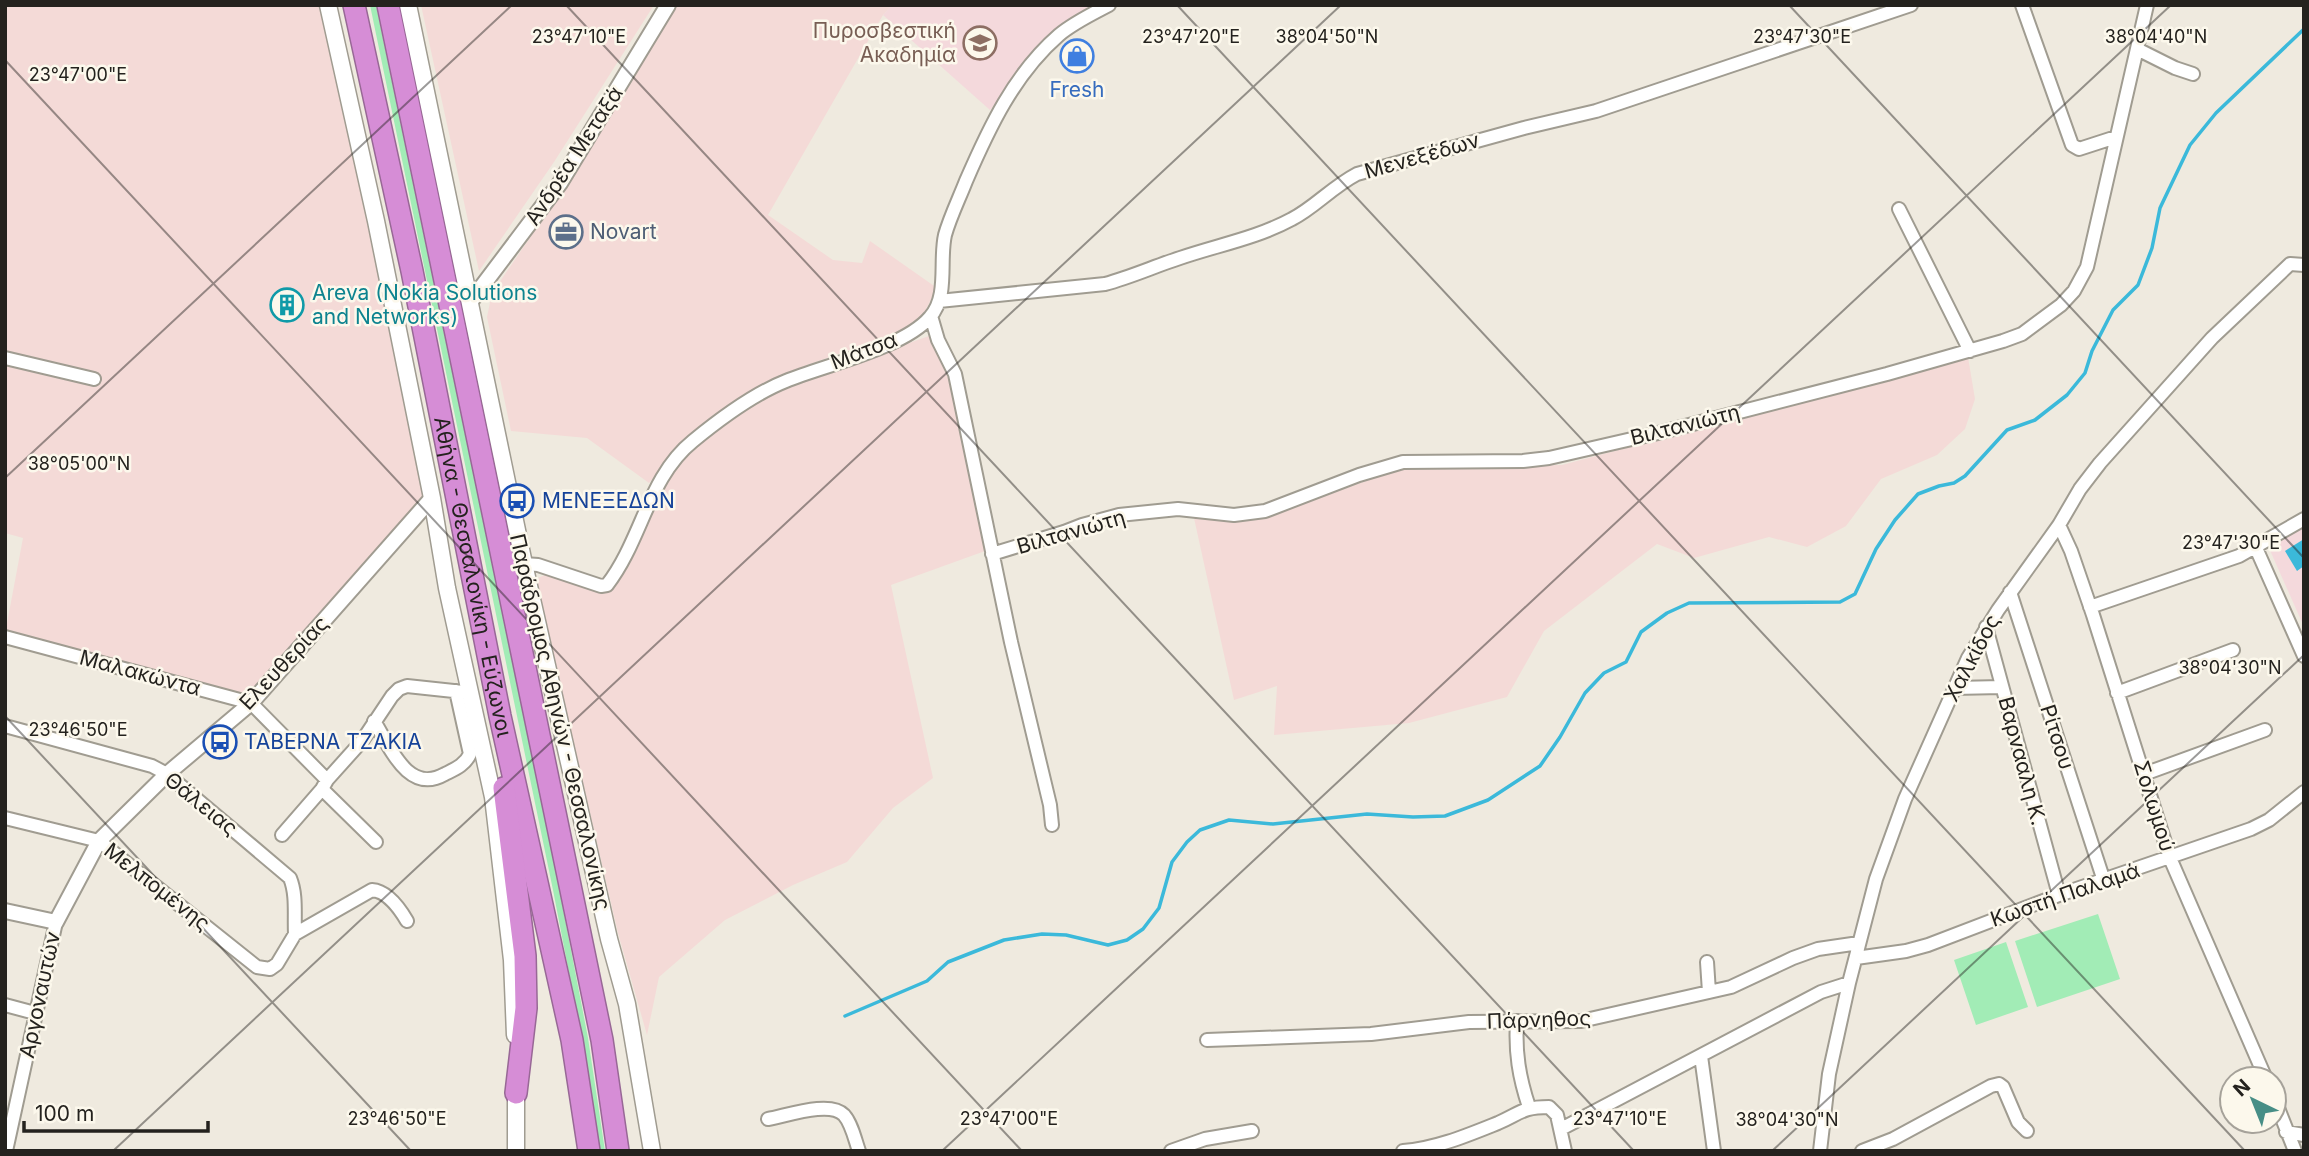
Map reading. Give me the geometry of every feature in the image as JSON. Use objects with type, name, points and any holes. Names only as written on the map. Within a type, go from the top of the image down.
[{"type":"highway","name":"Αθήνα - Θεσσαλονίκη - Εύζωνοι","points":[[354,5],[412,271],[500,716],[572,1040],[589,1151]]},
{"type":"highway","name":"Αθήνα - Θεσσαλονίκη - Εύζωνοι","points":[[388,5],[599,1027],[618,1151]]},
{"type":"highway","points":[[500,716],[504,788],[525,956],[526,1008],[516,1093]]},
{"type":"highway","points":[[611,1105],[624,1134],[628,1151]]},
{"type":"main road","points":[[328,5],[376,220],[432,498],[463,692],[493,797],[512,960],[516,1151]]},
{"type":"main road","name":"Παράδρομος Αθηνών - Θεσσαλονίκης","points":[[408,5],[524,564],[609,939],[627,1004],[652,1151]]},
{"type":"street","name":"Ανδρέα Μεταξά","points":[[471,301],[561,183],[668,5]]},
{"type":"street","name":"Μάτσα","points":[[524,564],[538,565],[601,586],[607,584],[652,500],[660,478],[690,444],[766,390],[899,339],[931,316],[942,288],[942,253],[947,228],[999,111],[1020,78],[1060,33],[1108,5]]},
{"type":"street","name":"Μενεξέδων","points":[[939,301],[1096,285],[1125,278],[1274,228],[1296,217],[1340,183],[1357,174],[1596,111],[1911,5]]},
{"type":"street","points":[[2022,5],[2072,145],[2079,149],[2116,137]]},
{"type":"street","name":"Βιλτανιώτη","points":[[992,554],[1119,515],[1178,509],[1234,515],[1265,511],[1359,475],[1403,462],[1523,461],[1549,458],[1723,416],[1970,351],[2022,334],[2050,315],[2074,290],[2087,267],[2147,5]]},
{"type":"street","points":[[2137,49],[2193,74]]},
{"type":"street","points":[[1899,209],[1970,351]]},
{"type":"street","name":"Χαλκίδος","points":[[1820,1151],[1829,1074],[1876,878],[1905,799],[1954,688],[1986,627],[2100,463],[2203,348],[2290,264],[2302,264]]},
{"type":"street","points":[[931,316],[938,340],[955,374],[992,554],[1050,805],[1052,825]]},
{"type":"street","points":[[5,358],[94,379]]},
{"type":"street","name":"Ελευθερίας","points":[[56,922],[99,841],[167,774],[251,703],[432,498]]},
{"type":"street","points":[[2090,607],[2239,556],[2304,519]]},
{"type":"street","name":"Σολωμού","points":[[2059,525],[2090,607],[2170,858],[2260,1065]]},
{"type":"street","points":[[2256,548],[2304,656]]},
{"type":"street","name":"Ρίτσου","points":[[2010,592],[2104,881]]},
{"type":"street","name":"Βαρνααλη Κ.","points":[[1986,627],[2059,895]]},
{"type":"street","name":"Μαλακώντα","points":[[5,637],[251,703]]},
{"type":"street","points":[[2117,693],[2233,650]]},
{"type":"street","points":[[282,835],[362,741],[374,721],[399,689],[407,686],[463,692],[470,754],[467,762],[434,780],[417,779],[406,770],[374,721]]},
{"type":"street","points":[[1954,688],[2001,687]]},
{"type":"street","points":[[251,703],[376,842]]},
{"type":"street","name":"Θάλειας","points":[[5,726],[152,766],[167,774],[290,878],[296,892],[293,906],[295,934]]},
{"type":"street","points":[[2144,774],[2265,730]]},
{"type":"street","name":"Κωστή Παλαμά","points":[[1856,957],[1906,951],[1928,945],[2059,895],[2251,829],[2269,820],[2304,792]]},
{"type":"street","name":"Μελπομένης","points":[[5,818],[99,841],[257,967],[270,969],[277,964],[295,934]]},
{"type":"street","points":[[295,934],[372,890],[383,893],[407,921]]},
{"type":"street","points":[[5,911],[56,922]]},
{"type":"street","name":"Αργοναυτών","points":[[6,1151],[11,1096],[35,1013],[56,922]]},
{"type":"street","name":"Πάρνηθος","points":[[1207,1040],[1371,1034],[1469,1022],[1594,1019],[1731,987],[1818,949],[1859,943]]},
{"type":"street","points":[[1707,962],[1709,992]]},
{"type":"street","points":[[1561,1129],[1821,992],[1849,983]]},
{"type":"street","points":[[5,1005],[35,1013]]},
{"type":"street","points":[[1517,1021],[1515,1052],[1518,1074],[1529,1107]]},
{"type":"street","points":[[1700,1056],[1714,1151]]},
{"type":"street","points":[[1862,1151],[1893,1139],[1999,1084],[2003,1087],[2018,1122],[2027,1131]]},
{"type":"street","points":[[1403,1151],[1471,1133],[1529,1107],[1549,1107],[1558,1115],[1565,1151]]},
{"type":"street","points":[[768,1119],[825,1108],[837,1110],[849,1123],[859,1151]]},
{"type":"street","points":[[1171,1151],[1205,1139],[1252,1131]]},
{"type":"street","points":[[2287,1135],[2295,1151]]},
{"type":"shaded area","points":[[5,5],[320,5],[428,514],[255,709],[5,634],[23,538],[5,533]]},
{"type":"shaded area","points":[[421,5],[654,5],[554,162],[479,271]]},
{"type":"shaded area","points":[[672,5],[892,5],[883,15],[768,215],[833,260],[862,263],[870,241],[937,288],[924,313],[901,332],[807,365],[768,383],[682,444],[649,483],[587,438],[511,431],[487,317],[492,293],[575,172]]},
{"type":"shaded area","name":"Πυροσβεστική Ακαδημία","points":[[892,5],[1099,5],[1065,21],[990,110],[883,15]]},
{"type":"shaded area","points":[[929,336],[943,362],[953,395],[985,551],[891,585],[933,778],[893,808],[847,862],[793,885],[725,920],[659,977],[647,1035],[618,933],[537,585],[538,578],[547,574],[597,591],[609,591],[658,500],[662,481],[693,446],[750,405],[779,389]]},
{"type":"shaded area","points":[[1968,357],[1975,399],[1965,429],[1937,455],[1881,479],[1846,526],[1807,547],[1769,537],[1694,558],[1657,544],[1544,631],[1507,697],[1409,723],[1274,735],[1277,686],[1234,700],[1194,518],[1238,522],[1289,509],[1388,473],[1412,468],[1562,465]]},
{"type":"shaded area","points":[[2304,527],[2304,627],[2269,548]]},
{"type":"green space","points":[[370,5],[376,5],[559,888],[588,1038],[605,1151],[599,1151],[582,1040],[553,890]]},
{"type":"green space","points":[[2098,914],[2120,979],[2037,1007],[2015,941]]},
{"type":"green space","points":[[2006,942],[2028,1007],[1976,1025],[1954,960]]},
{"type":"water","points":[[2304,539],[2304,566],[2297,571],[2285,551]]},
{"type":"waterway","points":[[845,1016],[927,981],[948,962],[1004,940],[1042,934],[1066,935],[1108,945],[1127,940],[1143,929],[1159,908],[1172,862],[1187,842],[1200,830],[1229,820],[1273,824],[1367,814],[1445,816],[1488,800],[1540,766],[1585,693],[1604,673],[1626,662],[1641,632],[1667,613],[1689,603],[1840,602],[1855,594],[1876,549],[1895,520],[1918,494],[1954,483],[1965,476],[2007,430],[2035,420],[2067,395],[2085,373],[2092,351],[2113,310],[2138,285],[2152,248],[2160,208],[2190,145],[2216,113],[2304,29]]},
{"type":"place","name":"Πυροσβεστική Ακαδημία","points":[[980,43]]},
{"type":"place","name":"Fresh","points":[[1077,56]]},
{"type":"place","name":"Novart","points":[[566,232]]},
{"type":"place","name":"Areva (Nokia Solutions and Networks)","points":[[287,305]]},
{"type":"place","name":"ΜΕΝΕΞΕΔΩΝ","points":[[517,501]]},
{"type":"place","name":"ΤΑΒΕΡΝΑ ΤΖΑΚΙΑ","points":[[220,742]]}]
